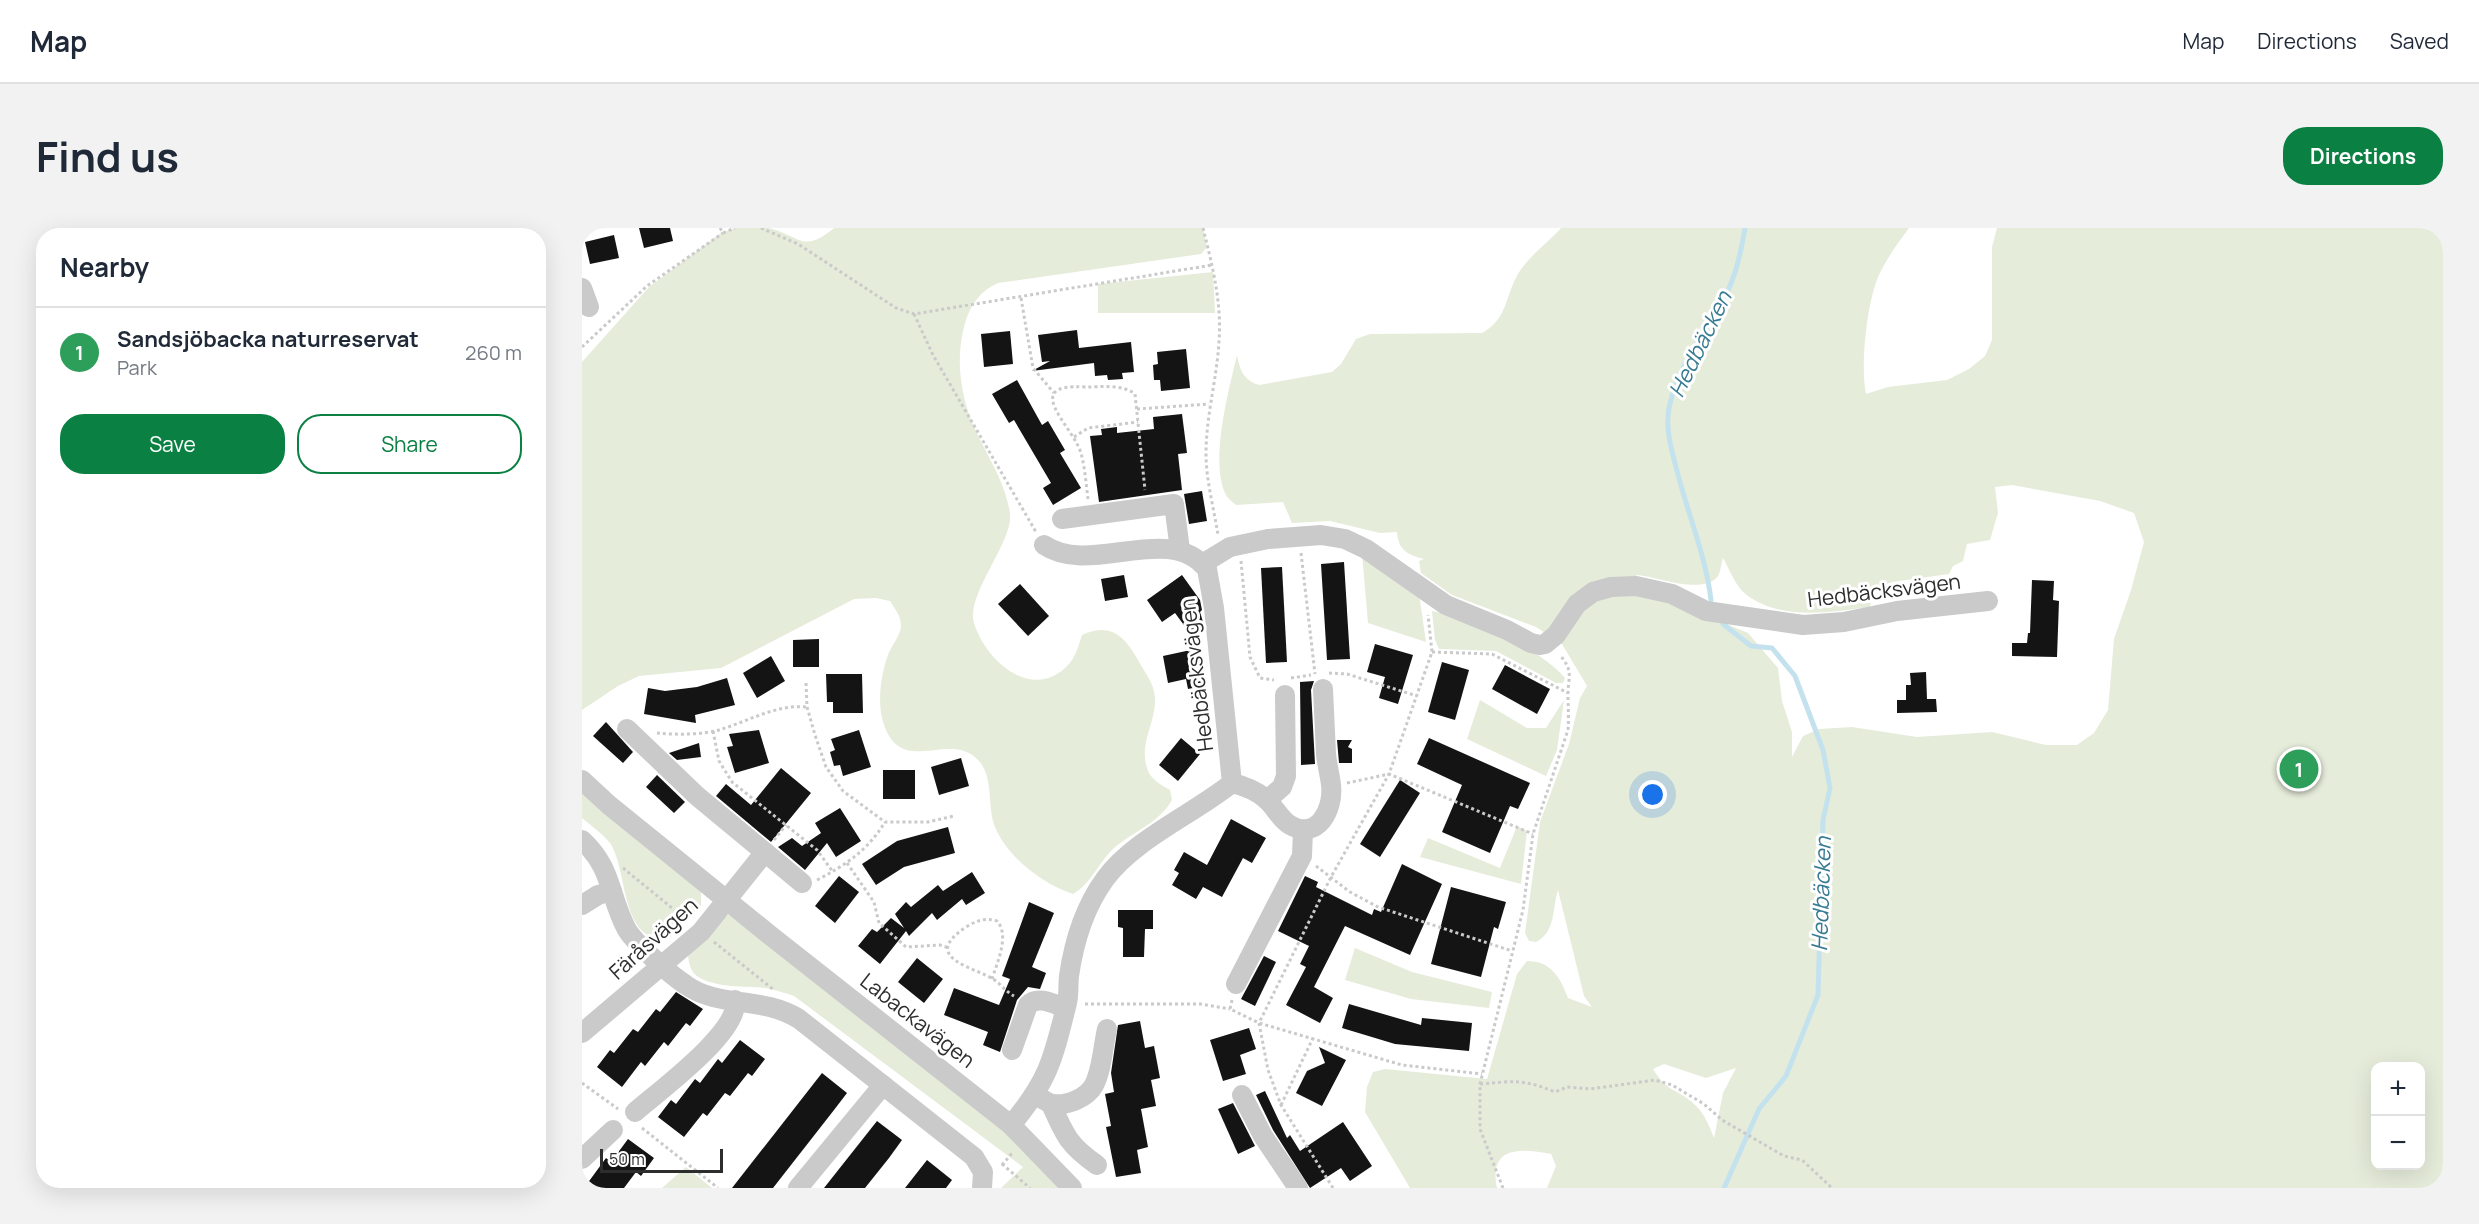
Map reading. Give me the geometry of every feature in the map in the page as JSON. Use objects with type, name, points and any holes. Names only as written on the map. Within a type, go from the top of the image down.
[{"type":"street","points":[[582,288],[589,307]]},
{"type":"street","points":[[1062,519],[1174,504],[1180,550]]},
{"type":"street","points":[[1044,545],[1066,555],[1160,549],[1180,550],[1202,564],[1221,551],[1240,544],[1298,536],[1322,535],[1345,539],[1366,549],[1446,605],[1507,630],[1531,643],[1549,642]]},
{"type":"street","name":"Hedbäcksvägen","points":[[1202,564],[1207,569],[1214,608],[1232,783]]},
{"type":"street","name":"Hedbäcksvägen","points":[[1549,642],[1577,604],[1593,592],[1611,587],[1636,586],[1672,594],[1706,611],[1803,625],[1844,622],[1897,611],[1988,601]]},
{"type":"street","points":[[1011,1125],[1043,1100],[1066,1005],[1079,929],[1106,879],[1122,861],[1232,783],[1246,786],[1267,800],[1287,823],[1303,830],[1315,828],[1325,819],[1331,786],[1327,771],[1319,682]]},
{"type":"street","points":[[1267,800],[1282,787],[1286,776],[1285,695]]},
{"type":"street","points":[[627,729],[697,796],[802,883]]},
{"type":"street","name":"Labackavägen","points":[[582,780],[609,806],[1011,1125],[1072,1188]]},
{"type":"street","points":[[1236,984],[1302,856],[1303,830]]},
{"type":"street","points":[[582,840],[604,864],[628,931],[686,986],[712,997],[785,1011],[883,1085],[981,1165],[984,1179],[982,1188]]},
{"type":"street","points":[[726,900],[765,852]]},
{"type":"street","points":[[582,905],[598,895],[612,891]]},
{"type":"street","name":"Färåsvägen","points":[[582,1033],[700,932],[726,900]]},
{"type":"street","points":[[1012,1050],[1028,1005],[1037,999],[1066,1005]]},
{"type":"street","points":[[633,1117],[728,1027],[736,1005],[735,1000]]},
{"type":"street","points":[[1043,1100],[1068,1103],[1085,1095],[1094,1086],[1107,1029]]},
{"type":"street","points":[[798,1188],[883,1085]]},
{"type":"street","points":[[1242,1095],[1263,1136],[1298,1188]]},
{"type":"street","points":[[1043,1100],[1076,1151],[1097,1166]]},
{"type":"street","points":[[582,1159],[613,1130]]},
{"type":"path","points":[[720,228],[723,233]]},
{"type":"path","points":[[582,347],[647,286],[723,233],[735,228]]},
{"type":"path","points":[[760,228],[798,244],[896,308],[914,314],[1212,265]]},
{"type":"path","points":[[1203,228],[1212,265],[1219,340],[1209,404],[1206,456],[1221,551]]},
{"type":"path","points":[[1021,298],[1034,368],[1054,393],[1055,411],[1074,437],[1081,454],[1090,514]]},
{"type":"path","points":[[914,314],[933,355],[1044,545]]},
{"type":"path","points":[[1054,393],[1069,386],[1120,388],[1135,394],[1146,507]]},
{"type":"path","points":[[1137,409],[1209,404]]},
{"type":"path","points":[[1074,437],[1088,428],[1138,422]]},
{"type":"path","points":[[1298,536],[1319,682]]},
{"type":"path","points":[[1240,544],[1250,657],[1260,678],[1319,682],[1347,674],[1417,696]]},
{"type":"path","points":[[1333,1188],[1281,1105],[1268,1070],[1258,1023],[1331,877],[1389,774],[1432,652],[1428,593]]},
{"type":"path","points":[[1503,1188],[1480,1129],[1480,1084],[1523,910],[1533,834],[1568,730],[1570,711],[1568,694],[1571,679],[1567,663],[1549,642]]},
{"type":"path","points":[[1432,652],[1492,654],[1568,694]]},
{"type":"path","points":[[806,682],[807,707],[822,757],[833,781],[885,822],[928,822],[954,816]]},
{"type":"path","points":[[627,729],[661,734],[713,731],[778,709],[794,706],[807,707]]},
{"type":"path","points":[[713,731],[719,761],[732,782],[817,850],[833,872]]},
{"type":"path","points":[[1331,786],[1389,774],[1533,834]]},
{"type":"path","points":[[802,883],[816,881],[847,863],[874,840],[885,822]]},
{"type":"path","points":[[847,863],[873,902],[879,923],[906,948],[940,945],[949,948]]},
{"type":"path","points":[[1331,877],[1350,892],[1378,907],[1512,951]]},
{"type":"path","points":[[992,979],[1002,939],[1000,925],[997,921],[980,920],[954,935],[949,948],[952,959],[992,979],[1028,1005]]},
{"type":"path","points":[[1230,1009],[1236,984]]},
{"type":"path","points":[[1066,1005],[1201,1004],[1230,1009],[1258,1023],[1402,1065],[1482,1074]]},
{"type":"path","points":[[1281,1105],[1313,1038]]},
{"type":"path","points":[[1480,1084],[1519,1080],[1542,1085],[1555,1092],[1567,1087],[1590,1089],[1655,1080],[1672,1085],[1704,1104],[1722,1120],[1784,1156],[1802,1160],[1832,1188]]},
{"type":"path","points":[[582,1083],[633,1117],[718,1188]]},
{"type":"path","points":[[981,1165],[990,1157],[1030,1188]]},
{"type":"green space","points":[[735,228],[769,228],[808,242],[824,236],[834,228],[1203,228],[1207,247],[1201,254],[998,283],[981,294],[973,304],[962,336],[960,363],[966,403],[975,429],[1000,480],[1010,513],[1005,538],[976,598],[973,611],[974,623],[980,638],[1000,663],[1013,673],[1041,680],[1055,675],[1069,664],[1082,635],[1103,630],[1112,632],[1126,642],[1131,649],[1154,691],[1154,709],[1146,742],[1145,759],[1151,775],[1170,790],[1172,800],[1161,815],[1114,848],[1085,885],[1073,894],[1038,876],[1008,849],[995,827],[989,784],[979,761],[967,752],[954,749],[914,751],[902,748],[891,739],[881,714],[881,688],[889,652],[899,633],[901,622],[890,601],[876,598],[854,599],[721,668],[639,676],[618,686],[582,710],[582,362],[649,287],[721,233]]},
{"type":"green space","points":[[1561,228],[1909,228],[1882,269],[1871,301],[1864,351],[1866,394],[1888,387],[1947,380],[1969,369],[1985,356],[1992,340],[1992,247],[1997,228],[2443,228],[2443,1188],[1547,1188],[1556,1166],[1551,1154],[1518,1151],[1502,1157],[1497,1164],[1497,1188],[1410,1188],[1365,1112],[1367,1087],[1373,1072],[1385,1069],[1487,1079],[1517,974],[1527,961],[1548,967],[1562,983],[1568,998],[1592,1007],[1584,996],[1558,890],[1547,932],[1536,942],[1529,941],[1525,933],[1540,822],[1569,744],[1580,698],[1587,686],[1562,644],[1536,627],[1452,595],[1421,573],[1419,561],[1424,559],[1405,551],[1399,543],[1397,532],[1380,533],[1330,521],[1292,523],[1283,502],[1236,505],[1227,496],[1221,481],[1219,464],[1222,426],[1237,355],[1243,374],[1259,385],[1332,372],[1341,364],[1356,339],[1370,334],[1482,333],[1497,321],[1513,284],[1531,257]],"holes":[[[2012,485],[2100,501],[2134,513],[2144,542],[2114,639],[2108,710],[2094,733],[2077,745],[2046,745],[1992,732],[1917,737],[1852,727],[1819,729],[1803,736],[1792,757],[1792,732],[1782,701],[1778,668],[1748,633],[1646,591],[1636,575],[1691,585],[1702,584],[1711,582],[1718,576],[1723,558],[1744,593],[1762,604],[1792,612],[1808,613],[1870,607],[1873,592],[1886,588],[1892,582],[1949,574],[1953,566],[1963,561],[1967,544],[1990,540],[1998,513],[1995,487]],[[1664,1064],[1706,1078],[1736,1068],[1723,1093],[1714,1138],[1700,1110],[1658,1077],[1653,1069]]]},
{"type":"green space","points":[[1213,272],[1215,313],[1098,313],[1098,284]]},
{"type":"green space","points":[[1362,554],[1419,594],[1426,642],[1368,623]]},
{"type":"green space","points":[[1432,611],[1466,620],[1522,645],[1565,678],[1563,683],[1556,683],[1496,651],[1439,649],[1435,640]]},
{"type":"green space","points":[[1480,700],[1527,728],[1546,728],[1564,700],[1557,750],[1546,776],[1467,739]]},
{"type":"green space","points":[[582,789],[701,890],[701,906],[667,938],[652,937],[641,929],[633,917],[616,855],[610,843],[582,818]]},
{"type":"green space","points":[[1517,826],[1527,831],[1521,884],[1420,857],[1428,838],[1500,868]]},
{"type":"green space","points":[[729,915],[995,1119],[1063,1188],[1001,1188],[1023,1167],[794,996],[766,988],[715,984],[696,976],[690,966],[688,949],[716,920]]},
{"type":"green space","points":[[1355,948],[1412,972],[1492,992],[1489,1008],[1411,999],[1345,980]]},
{"type":"green space","points":[[686,1167],[712,1188],[662,1188]]},
{"type":"building","points":[[639,228],[670,228],[673,241],[644,248]]},
{"type":"building","points":[[614,235],[619,258],[590,264],[585,242]]},
{"type":"building","points":[[1077,330],[1079,348],[1131,342],[1134,372],[1122,373],[1123,379],[1108,380],[1107,375],[1095,376],[1094,363],[1032,371],[1050,361],[1042,362],[1038,335]]},
{"type":"building","points":[[1010,331],[1013,364],[984,367],[981,334]]},
{"type":"building","points":[[1186,349],[1190,388],[1161,391],[1160,380],[1154,380],[1153,365],[1158,364],[1157,352]]},
{"type":"building","points":[[1017,380],[1042,425],[1048,421],[1065,450],[1060,453],[1081,488],[1053,505],[1043,488],[1051,483],[1014,420],[1009,423],[992,394]]},
{"type":"building","points":[[1182,414],[1187,453],[1178,454],[1182,490],[1099,502],[1090,436],[1102,435],[1101,429],[1117,427],[1117,433],[1154,429],[1153,417]]},
{"type":"building","points":[[1202,491],[1207,521],[1189,524],[1184,494]]},
{"type":"building","points":[[1344,562],[1350,659],[1327,660],[1321,564]]},
{"type":"building","points":[[1282,567],[1287,662],[1266,663],[1261,568]]},
{"type":"building","points":[[1124,575],[1128,597],[1105,601],[1101,579]]},
{"type":"building","points":[[1182,575],[1200,600],[1202,610],[1200,612],[1203,622],[1189,632],[1175,613],[1162,622],[1147,600]]},
{"type":"building","points":[[2032,580],[2054,581],[2053,600],[2059,601],[2057,657],[2012,656],[2012,643],[2027,643],[2028,633],[2030,633]]},
{"type":"building","points":[[1020,584],[1049,616],[1028,636],[998,604]]},
{"type":"building","points":[[819,639],[819,667],[793,667],[793,640]]},
{"type":"building","points":[[1375,644],[1413,655],[1398,704],[1379,698],[1385,677],[1367,672]]},
{"type":"building","points":[[1200,648],[1207,685],[1188,689],[1186,679],[1168,683],[1163,656]]},
{"type":"building","points":[[771,656],[785,681],[757,698],[743,673]]},
{"type":"building","points":[[1442,662],[1469,670],[1455,720],[1428,712]]},
{"type":"building","points":[[1505,665],[1550,689],[1537,714],[1492,689]]},
{"type":"building","points":[[1926,672],[1927,699],[1936,699],[1937,712],[1897,713],[1897,700],[1906,700],[1906,685],[1911,685],[1910,673]]},
{"type":"building","points":[[826,674],[862,674],[863,713],[833,713],[833,702],[827,702]]},
{"type":"building","points":[[727,678],[735,705],[695,715],[696,723],[644,714],[648,688],[665,691],[697,687]]},
{"type":"building","points":[[1314,681],[1311,690],[1315,764],[1301,765],[1300,682]]},
{"type":"building","points":[[606,722],[633,752],[623,763],[593,736]]},
{"type":"building","points":[[759,730],[769,763],[735,773],[727,747],[733,746],[729,734]]},
{"type":"building","points":[[859,730],[871,767],[843,776],[840,765],[834,766],[830,752],[835,750],[831,739]]},
{"type":"building","points":[[1181,738],[1200,754],[1178,781],[1159,765]]},
{"type":"building","points":[[1429,738],[1530,783],[1518,809],[1510,806],[1490,853],[1442,832],[1462,785],[1417,764]]},
{"type":"building","points":[[1337,740],[1352,740],[1348,747],[1352,749],[1352,763],[1339,763]]},
{"type":"building","points":[[699,743],[701,757],[677,760],[669,753]]},
{"type":"building","points":[[961,758],[969,786],[939,795],[931,767]]},
{"type":"building","points":[[781,768],[811,793],[771,842],[716,796],[726,784],[751,805]]},
{"type":"building","points":[[883,770],[915,770],[915,799],[883,799]]},
{"type":"building","points":[[657,775],[685,802],[674,813],[646,787]]},
{"type":"building","points":[[1400,780],[1420,793],[1380,857],[1360,844]]},
{"type":"building","points":[[840,808],[861,841],[836,857],[827,843],[805,870],[778,847],[792,838],[802,846],[821,833],[815,823]]},
{"type":"building","points":[[1231,819],[1266,838],[1252,863],[1243,858],[1222,897],[1203,887],[1196,899],[1172,885],[1179,873],[1174,870],[1184,852],[1207,865]]},
{"type":"building","points":[[948,827],[955,853],[904,867],[876,885],[862,864],[897,841]]},
{"type":"building","points":[[1402,864],[1442,884],[1410,955],[1345,926],[1314,987],[1333,998],[1320,1023],[1286,1005],[1306,967],[1300,964],[1309,946],[1278,931],[1305,876],[1318,882],[1316,887],[1372,915],[1374,909],[1381,912]]},
{"type":"building","points":[[972,872],[985,893],[966,905],[962,899],[937,920],[932,913],[909,936],[906,931],[880,964],[858,946],[872,929],[877,932],[891,918],[904,928],[895,914],[906,902],[911,907],[938,885],[943,891]]},
{"type":"building","points":[[839,876],[859,892],[835,923],[815,906]]},
{"type":"building","points":[[1451,887],[1506,902],[1498,929],[1494,927],[1481,977],[1431,964]]},
{"type":"building","points":[[1029,902],[1054,913],[1032,967],[1046,973],[1040,989],[1028,987],[1017,1000],[1000,1052],[983,1045],[988,1032],[944,1015],[954,988],[999,1005],[1010,979],[1002,976]]},
{"type":"building","points":[[1118,910],[1153,910],[1153,929],[1145,929],[1144,957],[1123,957],[1123,928],[1118,927]]},
{"type":"building","points":[[1264,956],[1276,962],[1255,1006],[1241,999]]},
{"type":"building","points":[[917,958],[943,979],[924,1003],[898,982]]},
{"type":"building","points":[[676,992],[703,1009],[690,1026],[686,1023],[668,1046],[664,1042],[645,1066],[641,1062],[622,1087],[597,1067],[610,1050],[614,1053],[633,1029],[638,1032],[656,1009],[660,1012]]},
{"type":"building","points":[[1349,1004],[1421,1025],[1422,1018],[1472,1023],[1469,1051],[1395,1044],[1342,1028]]},
{"type":"building","points":[[1140,1021],[1145,1048],[1154,1046],[1160,1078],[1151,1080],[1156,1106],[1141,1109],[1148,1147],[1137,1150],[1141,1173],[1116,1177],[1106,1127],[1111,1126],[1105,1094],[1114,1092],[1111,1073],[1118,1025]]},
{"type":"building","points":[[1249,1028],[1256,1049],[1240,1055],[1246,1074],[1223,1081],[1210,1040]]},
{"type":"building","points":[[740,1040],[765,1059],[752,1076],[748,1073],[730,1096],[725,1093],[707,1116],[703,1113],[684,1137],[658,1117],[671,1100],[676,1104],[695,1079],[700,1083],[718,1059],[722,1063]]},
{"type":"building","points":[[1319,1047],[1346,1060],[1322,1106],[1296,1093],[1307,1071],[1325,1063]]},
{"type":"building","points":[[822,1073],[847,1093],[773,1188],[732,1188]]},
{"type":"building","points":[[1265,1091],[1287,1138],[1290,1135],[1300,1151],[1343,1122],[1372,1166],[1350,1181],[1341,1168],[1310,1188],[1273,1130],[1256,1095]]},
{"type":"building","points":[[1233,1103],[1255,1146],[1238,1154],[1218,1109]]},
{"type":"building","points":[[877,1121],[902,1140],[889,1158],[865,1188],[824,1188]]},
{"type":"building","points":[[628,1139],[654,1158],[641,1176],[636,1172],[624,1188],[584,1188],[606,1158],[611,1162]]},
{"type":"building","points":[[927,1160],[952,1180],[946,1188],[905,1188]]},
{"type":"waterway","name":"Hedbäcken","points":[[1711,600],[1701,552],[1671,448],[1668,416],[1678,379],[1732,281],[1745,228]]},
{"type":"waterway","name":"Hedbäcken","points":[[1723,624],[1751,646],[1772,648],[1795,676],[1823,750],[1830,788],[1823,820],[1818,995],[1786,1076],[1759,1109],[1724,1188]]},
{"type":"place","name":"Sandsjöbacka naturreservat","points":[[2299,769]]}]
